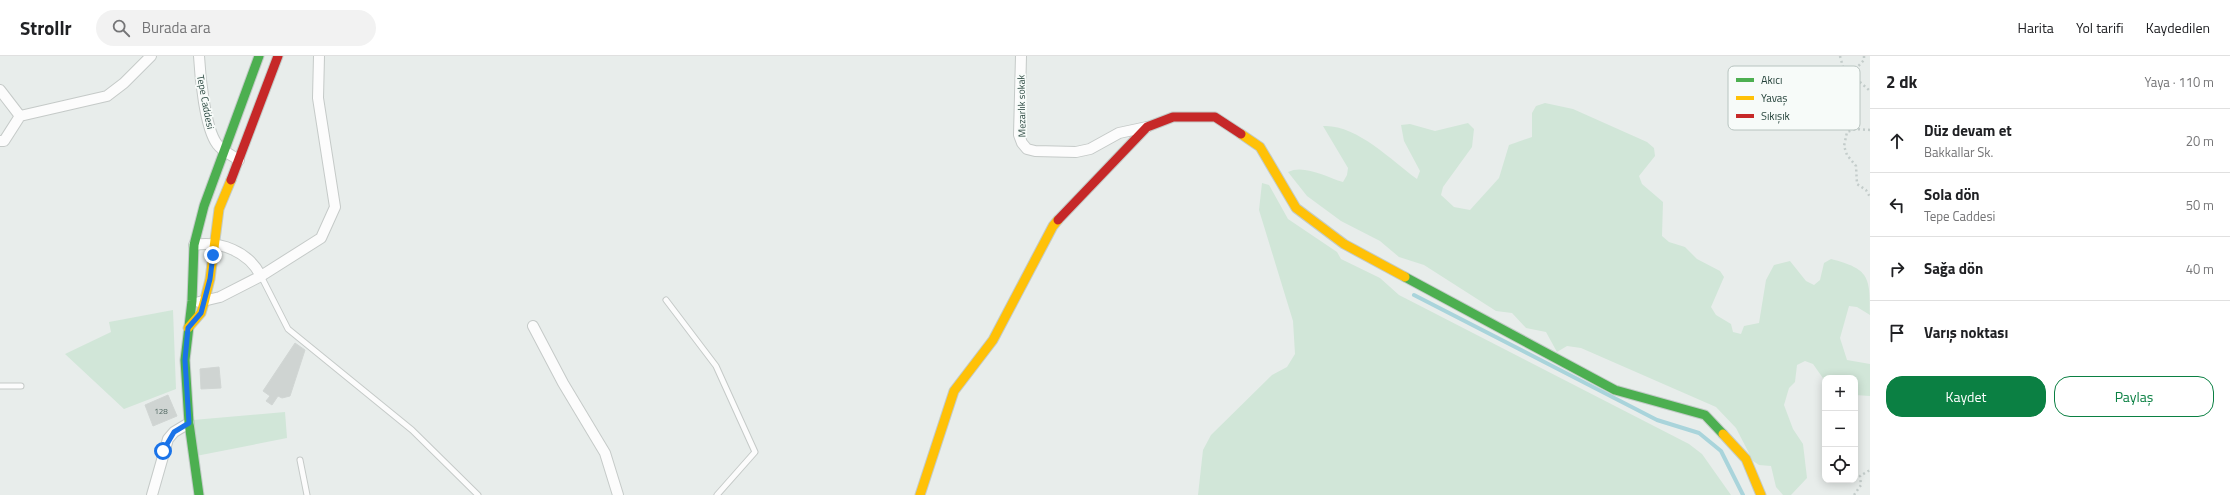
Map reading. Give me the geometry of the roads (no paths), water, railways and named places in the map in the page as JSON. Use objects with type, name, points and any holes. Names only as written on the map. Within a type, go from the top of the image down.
[{"type":"street","points":[[0,141],[4,141],[20,116],[108,96],[124,83],[151,56]]},
{"type":"street","name":"Tepe Caddesi","points":[[199,56],[209,128],[217,144],[225,152],[239,160]]},
{"type":"street","points":[[199,495],[189,423],[185,360],[192,301],[194,245],[204,206],[259,56]]},
{"type":"street","points":[[188,328],[201,313],[204,302],[219,209],[265,94],[278,56]]},
{"type":"street","points":[[192,301],[204,302],[220,297],[261,276],[321,238],[335,207],[318,98],[319,56]]},
{"type":"street","name":"Mezarlık sokak","points":[[1021,56],[1019,135],[1022,143],[1027,149],[1035,151],[1076,152],[1090,149],[1119,133],[1147,127]]},
{"type":"street","points":[[0,90],[20,116]]},
{"type":"street","points":[[920,495],[954,391],[993,340],[1053,226],[1147,127],[1173,118],[1215,117],[1260,147],[1296,208],[1344,244],[1615,390],[1705,415],[1746,459],[1761,495]]},
{"type":"street","points":[[194,245],[214,243],[232,248],[255,264],[261,276]]},
{"type":"street","points":[[533,326],[563,383],[605,453],[618,495]]},
{"type":"street","points":[[152,495],[168,439],[174,432],[189,423]]},
{"type":"lane","points":[[261,276],[288,329],[412,430],[478,495]]},
{"type":"lane","points":[[666,300],[716,366],[755,452],[717,495]]},
{"type":"lane","points":[[0,386],[21,386]]},
{"type":"lane","points":[[300,460],[307,495]]},
{"type":"waterway","points":[[1414,295],[1657,420],[1699,433],[1721,451],[1743,495]]}]
